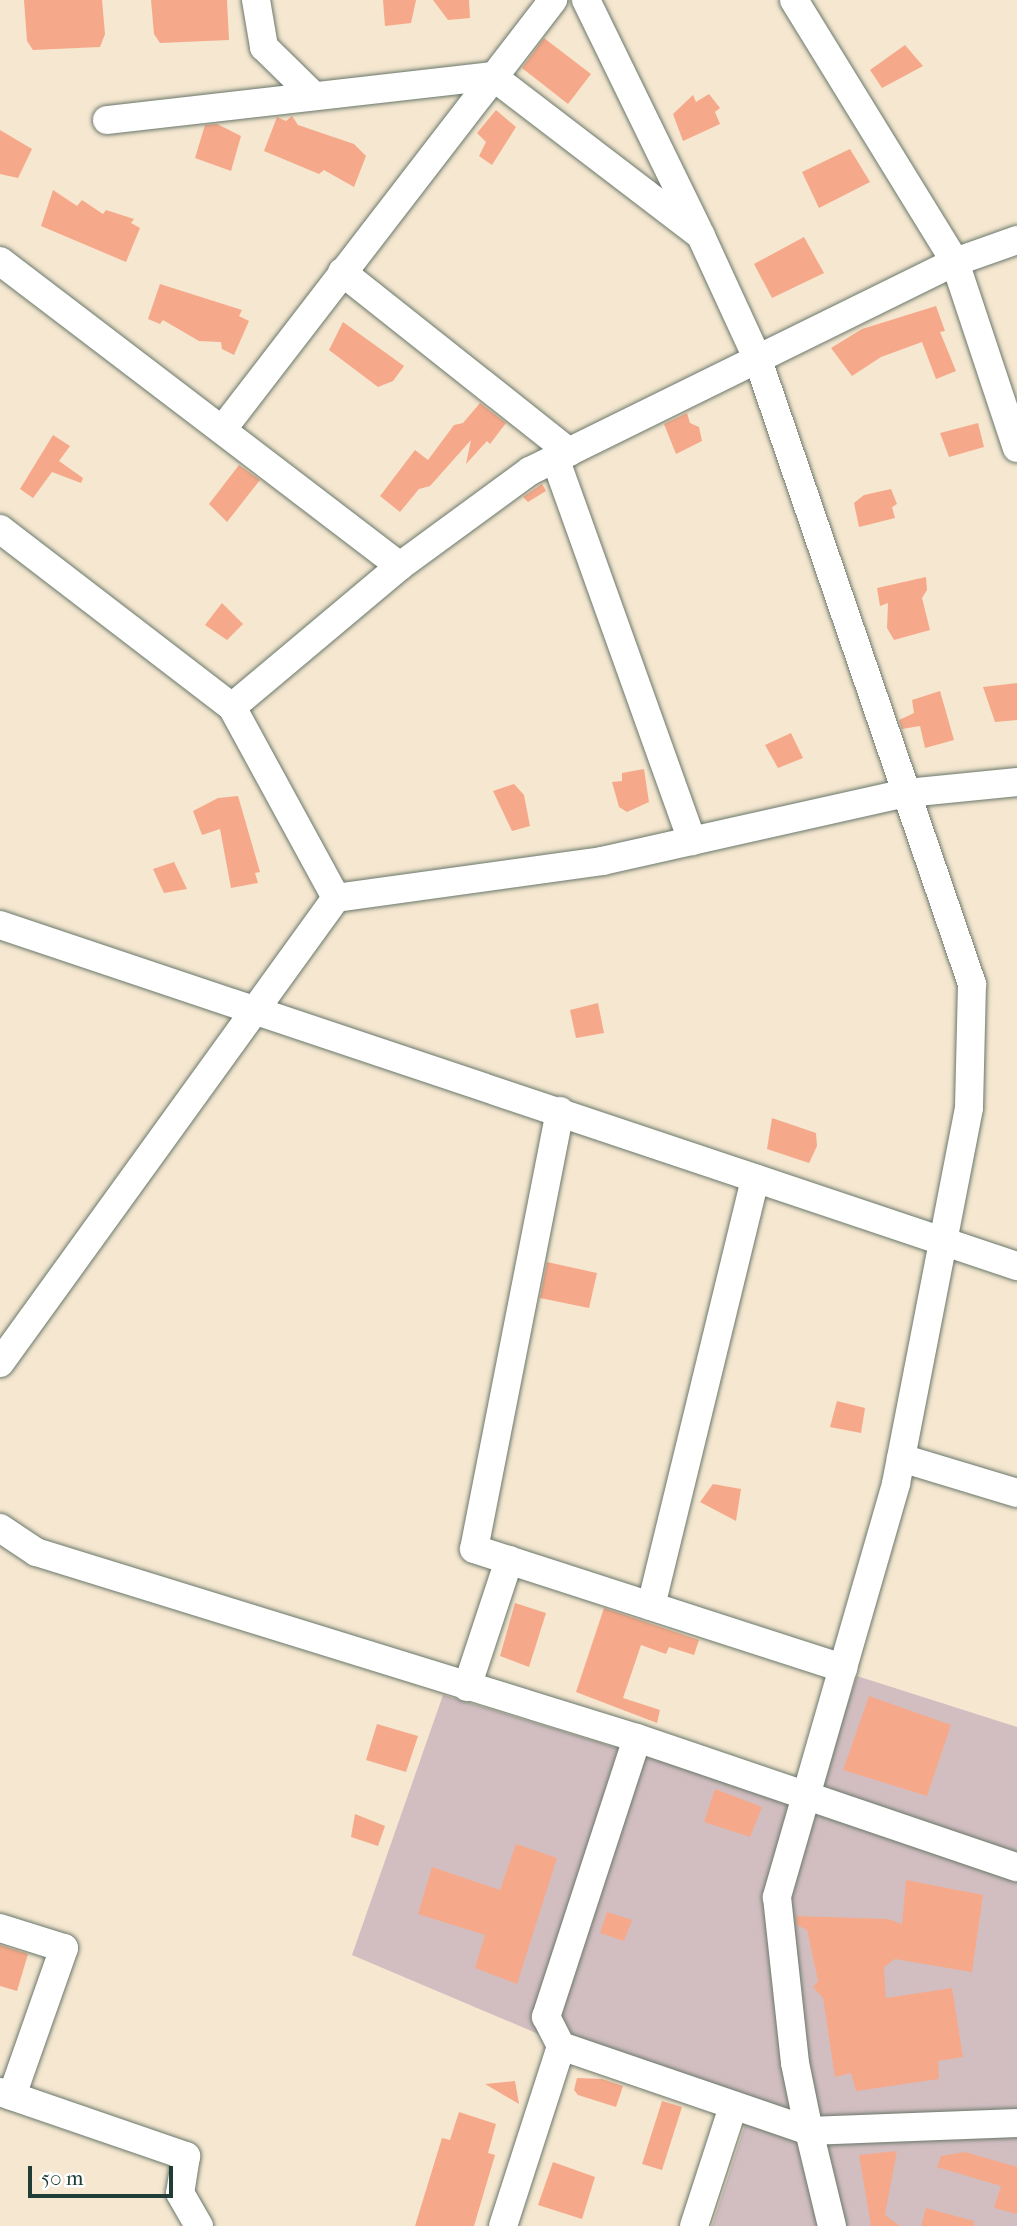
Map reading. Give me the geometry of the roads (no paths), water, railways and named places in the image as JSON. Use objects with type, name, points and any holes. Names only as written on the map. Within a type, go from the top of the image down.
[{"type":"street","points":[[256,0],[264,47],[314,96]]},
{"type":"street","points":[[222,430],[553,0]]},
{"type":"street","points":[[586,0],[758,360],[972,984],[969,1108],[901,1458],[777,1897],[795,2063],[832,2226]]},
{"type":"street","points":[[794,0],[955,262],[1017,448]]},
{"type":"street","points":[[107,120],[492,76],[701,236]]},
{"type":"street","points":[[232,707],[400,566],[530,471],[955,262],[1017,240]]},
{"type":"street","points":[[0,261],[400,566]]},
{"type":"street","points":[[342,272],[562,455],[692,841]]},
{"type":"street","points":[[0,529],[232,707],[336,898]]},
{"type":"street","points":[[0,1363],[336,898],[602,861],[908,793],[1017,782]]},
{"type":"street","points":[[0,925],[257,1008],[1017,1266]]},
{"type":"street","points":[[559,1111],[474,1549],[842,1668]]},
{"type":"street","points":[[651,1606],[755,1178]]},
{"type":"street","points":[[901,1458],[1017,1493]]},
{"type":"street","points":[[0,1528],[36,1552],[637,1738],[1017,1867]]},
{"type":"street","points":[[467,1687],[509,1560]]},
{"type":"street","points":[[637,1738],[546,2017],[561,2046],[809,2131],[1017,2123]]},
{"type":"street","points":[[0,1928],[64,1948],[6,2094],[186,2156],[176,2226]]},
{"type":"street","points":[[503,2226],[561,2046]]},
{"type":"street","points":[[694,2226],[733,2107]]},
{"type":"street","points":[[988,2124],[1017,2145]]},
{"type":"street","points":[[180,2193],[199,2226]]}]
